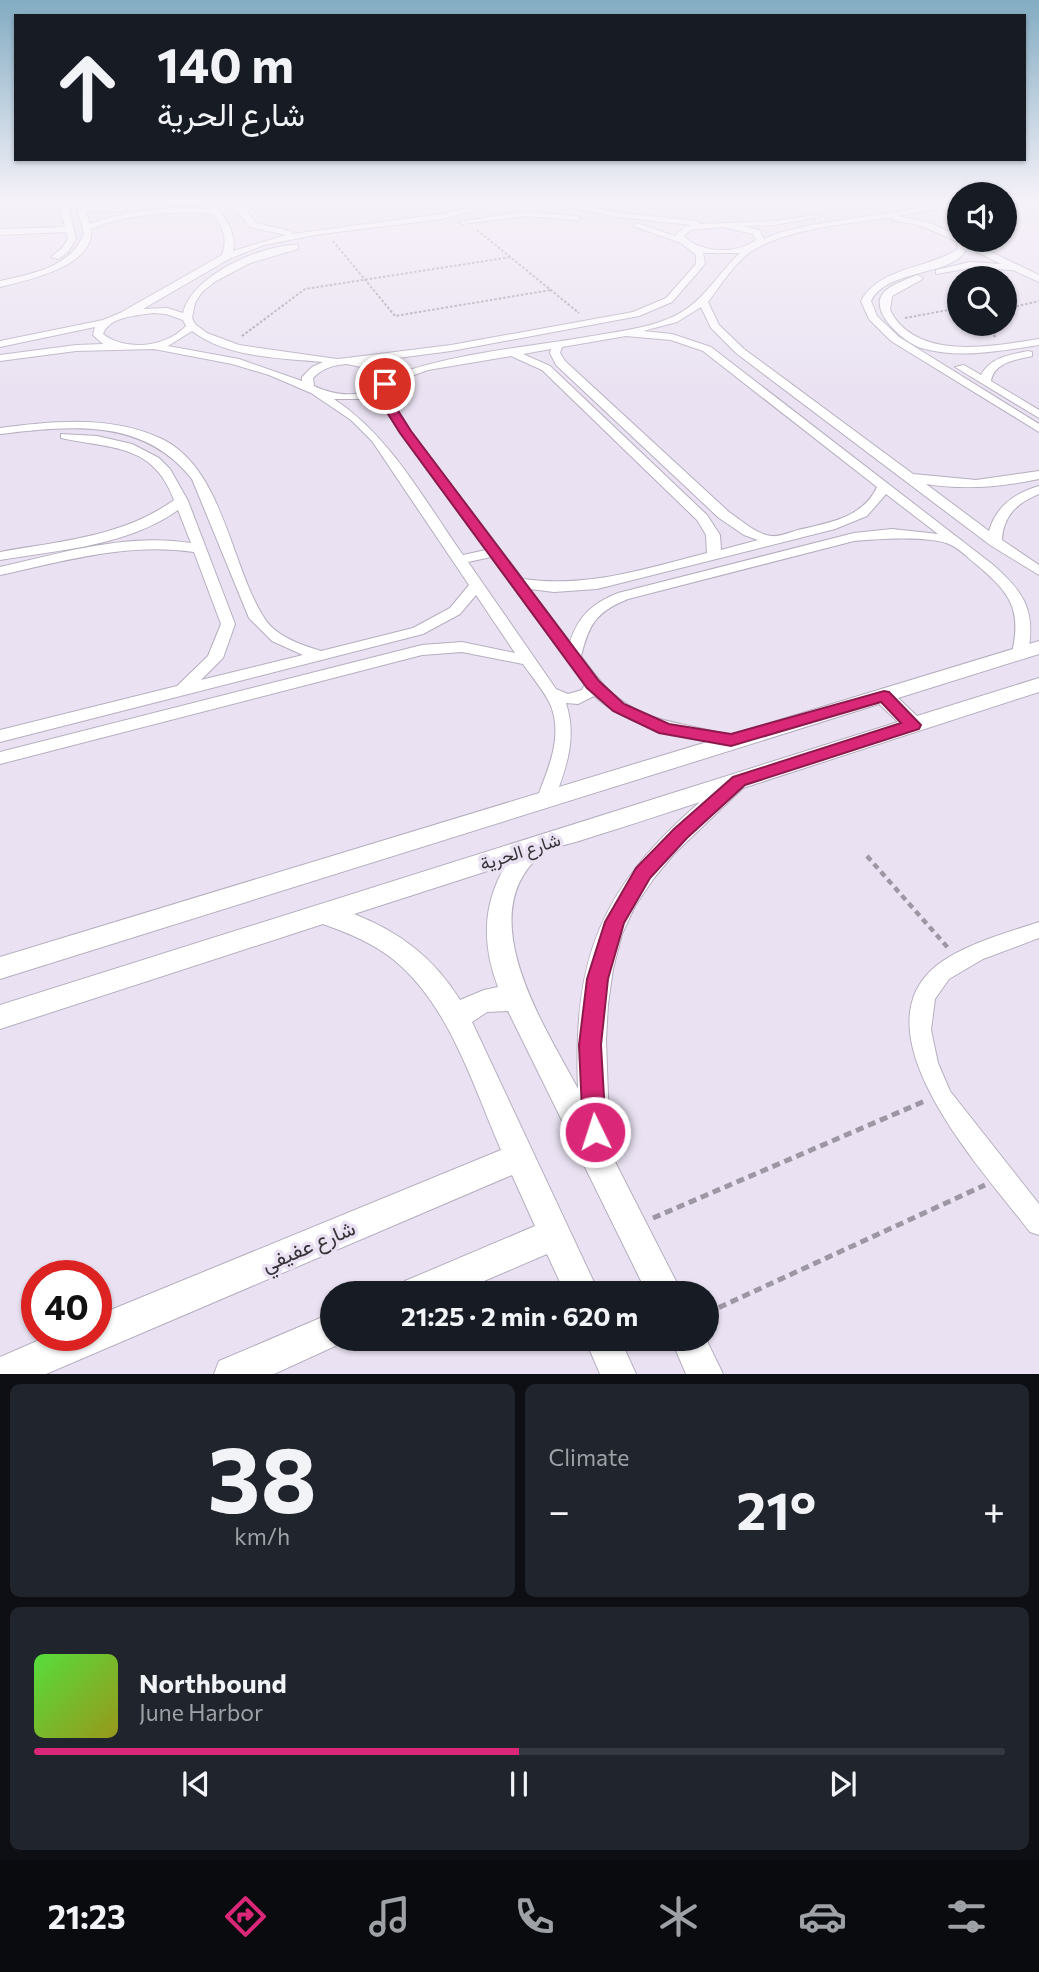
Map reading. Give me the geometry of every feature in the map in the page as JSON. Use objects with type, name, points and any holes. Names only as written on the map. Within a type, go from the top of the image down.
[{"type":"street","points":[[0,277],[34,266]]},
{"type":"street","points":[[0,284],[54,266]]},
{"type":"street","points":[[0,344],[106,322],[209,266]]},
{"type":"street","points":[[142,347],[180,337],[189,322],[191,300],[210,282],[235,266]]},
{"type":"street","points":[[312,390],[307,377],[312,372],[344,361],[450,348],[636,314],[660,305],[675,295],[699,266]]},
{"type":"street","points":[[697,271],[716,271],[724,266]]},
{"type":"street","points":[[927,266],[899,274],[876,285],[866,298],[869,313],[895,339],[1038,424]]},
{"type":"street","points":[[1017,268],[1039,279]]},
{"type":"street","points":[[889,317],[884,300],[894,289],[947,270]]},
{"type":"street","points":[[312,390],[354,396],[367,393],[415,370],[626,333],[674,320],[703,302],[716,271]]},
{"type":"street","points":[[188,279],[210,282]]},
{"type":"street","points":[[703,302],[715,326],[730,342],[999,545],[1039,570]]},
{"type":"street","points":[[123,315],[153,310],[179,313],[205,337],[229,345],[379,367],[387,377],[385,383],[391,409],[405,433],[593,684],[619,708],[640,720],[665,729],[731,740]]},
{"type":"street","points":[[869,313],[889,317],[924,345],[985,382],[1038,424]]},
{"type":"street","points":[[106,322],[99,329],[98,335],[103,341],[127,347]]},
{"type":"street","points":[[0,968],[546,797],[1029,650],[1020,602],[1009,587],[954,540],[707,349],[671,337],[626,333]]},
{"type":"street","points":[[19,341],[27,347],[22,354]]},
{"type":"street","points":[[707,349],[713,344],[730,342]]},
{"type":"street","points":[[924,345],[962,351],[999,349],[1039,342]]},
{"type":"street","points":[[558,345],[555,353],[560,363],[724,515],[749,532],[771,541]]},
{"type":"street","points":[[0,358],[76,348],[142,347],[189,352],[273,372],[312,390],[355,418],[376,439],[552,693],[564,721],[565,738],[562,756],[546,797]]},
{"type":"street","points":[[450,348],[447,351],[450,357],[463,361]]},
{"type":"street","points":[[999,349],[1003,355],[1012,358]]},
{"type":"street","points":[[235,361],[251,350]]},
{"type":"street","points":[[985,382],[988,370],[1012,358],[1039,352]]},
{"type":"street","points":[[510,353],[546,368],[702,518],[713,535],[714,555]]},
{"type":"street","points":[[0,430],[44,426],[96,427],[142,435],[178,453],[198,478],[256,618],[266,631],[281,642],[323,656]]},
{"type":"street","points":[[376,439],[388,433],[405,433]]},
{"type":"street","points":[[0,440],[66,436],[117,443],[155,460],[168,471],[228,624],[215,658],[180,691]]},
{"type":"street","points":[[909,477],[966,485],[1018,481],[1039,475]]},
{"type":"street","points":[[1018,481],[1021,487],[1037,491]]},
{"type":"street","points":[[518,583],[554,589],[597,585],[838,524],[870,508],[880,497],[884,486]]},
{"type":"street","points":[[974,556],[995,556],[999,545],[995,531],[1003,512],[1022,497],[1037,491]]},
{"type":"street","points":[[0,571],[114,540],[160,517],[181,501]]},
{"type":"street","points":[[838,524],[850,530],[854,537]]},
{"type":"street","points":[[573,656],[581,626],[588,616],[610,600],[854,537],[912,533],[954,540]]},
{"type":"street","points":[[0,556],[114,540],[200,549]]},
{"type":"street","points":[[460,560],[494,552]]},
{"type":"street","points":[[0,736],[391,639],[438,622],[455,611],[477,585]]},
{"type":"street","points":[[597,585],[600,596],[610,600]]},
{"type":"street","points":[[228,624],[243,624],[256,618]]},
{"type":"street","points":[[391,639],[400,646],[400,655]]},
{"type":"street","points":[[0,758],[400,655],[442,647],[462,647],[530,661]]},
{"type":"street","points":[[552,693],[578,699],[586,696],[593,684]]},
{"type":"street","name":"شارع الحرية","points":[[0,1017],[1039,685]]},
{"type":"street","points":[[884,696],[913,725]]},
{"type":"street","points":[[597,1157],[590,1045],[597,979],[614,922],[635,885],[661,852],[739,781]]},
{"type":"street","points":[[535,846],[517,864],[505,888],[499,914],[498,941],[504,970],[659,1281]]},
{"type":"street","points":[[323,914],[385,939],[415,960],[438,985],[457,1019],[577,1281]]},
{"type":"street","points":[[1039,930],[960,961],[940,975],[926,994],[921,1016],[921,1041],[928,1067],[940,1094],[1039,1223]]},
{"type":"street","points":[[457,1019],[477,1003],[503,998],[517,1000]]},
{"type":"street","name":"شارع عفيفي","points":[[112,1328],[520,1157]]},
{"type":"street","points":[[445,1281],[555,1234]]},
{"type":"street","points":[[232,1374],[320,1335]]},
{"type":"street","name":"شارع عفيفي","points":[[3,1374],[57,1351]]},
{"type":"street","points":[[607,1351],[618,1374]]},
{"type":"street","points":[[694,1351],[705,1374]]},
{"type":"path","points":[[354,266],[395,316],[551,290]]},
{"type":"path","points":[[229,345],[305,289],[453,266]]},
{"type":"path","points":[[522,266],[592,323]]},
{"type":"path","points":[[1017,306],[1039,301]]},
{"type":"path","points":[[889,317],[947,310]]},
{"type":"path","points":[[867,856],[960,961]]},
{"type":"path","points":[[632,1228],[940,1094]]},
{"type":"path","points":[[719,1307],[1003,1176]]},
{"type":"route","points":[[385,384],[391,409],[405,433],[593,684],[619,708],[640,720],[665,729],[731,740],[884,696],[913,725],[739,781],[661,852],[643,873],[614,922],[597,979],[590,1045],[595,1132]]}]
